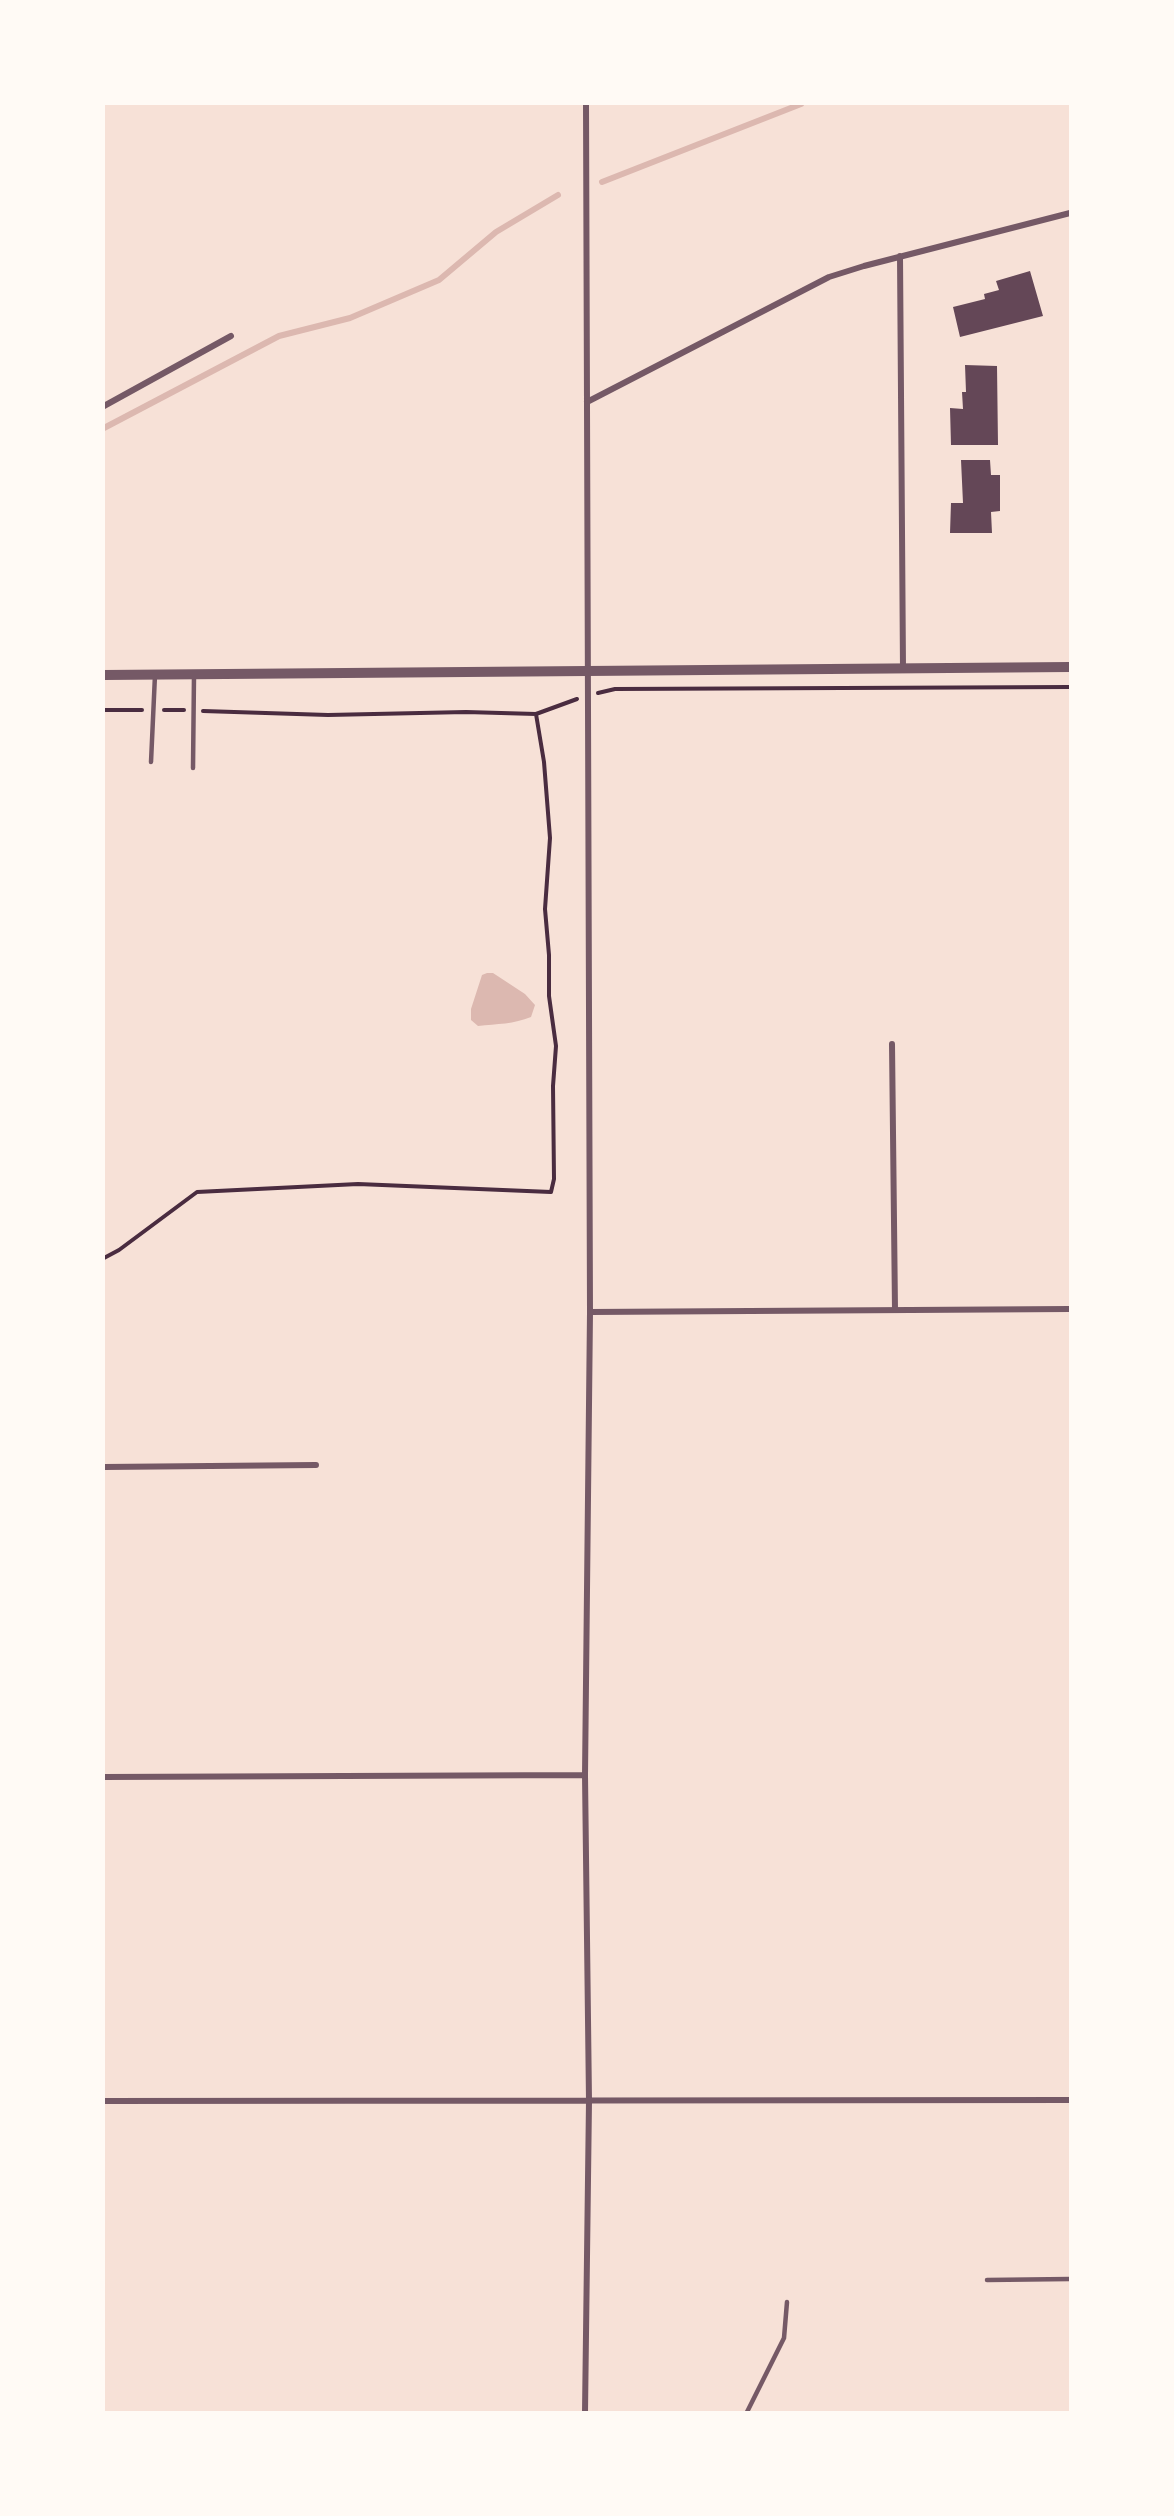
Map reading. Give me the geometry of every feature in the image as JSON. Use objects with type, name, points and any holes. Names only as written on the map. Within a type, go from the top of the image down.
[{"type":"street","points":[[585,2412],[589,2101],[585,1775],[590,1312],[586,104]]},
{"type":"street","points":[[587,402],[829,277],[900,256],[1071,213]]},
{"type":"street","points":[[900,256],[903,669]]},
{"type":"street","points":[[104,406],[231,336]]},
{"type":"street","points":[[104,675],[1071,668]]},
{"type":"street","points":[[892,1044],[895,1310]]},
{"type":"street","points":[[590,1312],[1071,1309]]},
{"type":"street","points":[[104,1467],[316,1466]]},
{"type":"street","points":[[104,1777],[585,1775]]},
{"type":"street","points":[[104,2101],[1071,2100]]},
{"type":"lane","points":[[151,762],[155,675]]},
{"type":"lane","points":[[193,768],[194,675]]},
{"type":"lane","points":[[987,2280],[1071,2279]]},
{"type":"lane","points":[[747,2412],[784,2338],[787,2302]]},
{"type":"path","points":[[104,710],[328,715],[466,712],[536,714],[588,695],[615,689],[1071,687]]},
{"type":"path","points":[[104,1258],[119,1251],[197,1192],[358,1184],[551,1192],[554,1179],[553,1086],[556,1046],[549,996],[549,955],[545,909],[550,838],[544,762],[536,714]]},
{"type":"shaded area","points":[[493,973],[525,994],[535,1005],[531,1017],[478,1026],[471,1020],[471,1009],[482,975]]},
{"type":"building","points":[[1030,271],[1043,316],[960,337],[953,307],[985,299],[984,294],[999,290],[996,281]]},
{"type":"building","points":[[965,365],[997,366],[998,445],[951,445],[950,408],[963,409],[962,392],[966,392]]},
{"type":"building","points":[[961,460],[990,460],[991,475],[1000,475],[1000,511],[991,512],[992,533],[950,533],[951,503],[963,503]]},
{"type":"waterway","points":[[602,182],[801,104]]},
{"type":"waterway","points":[[104,428],[279,336],[350,318],[439,280],[496,232],[558,195]]}]
